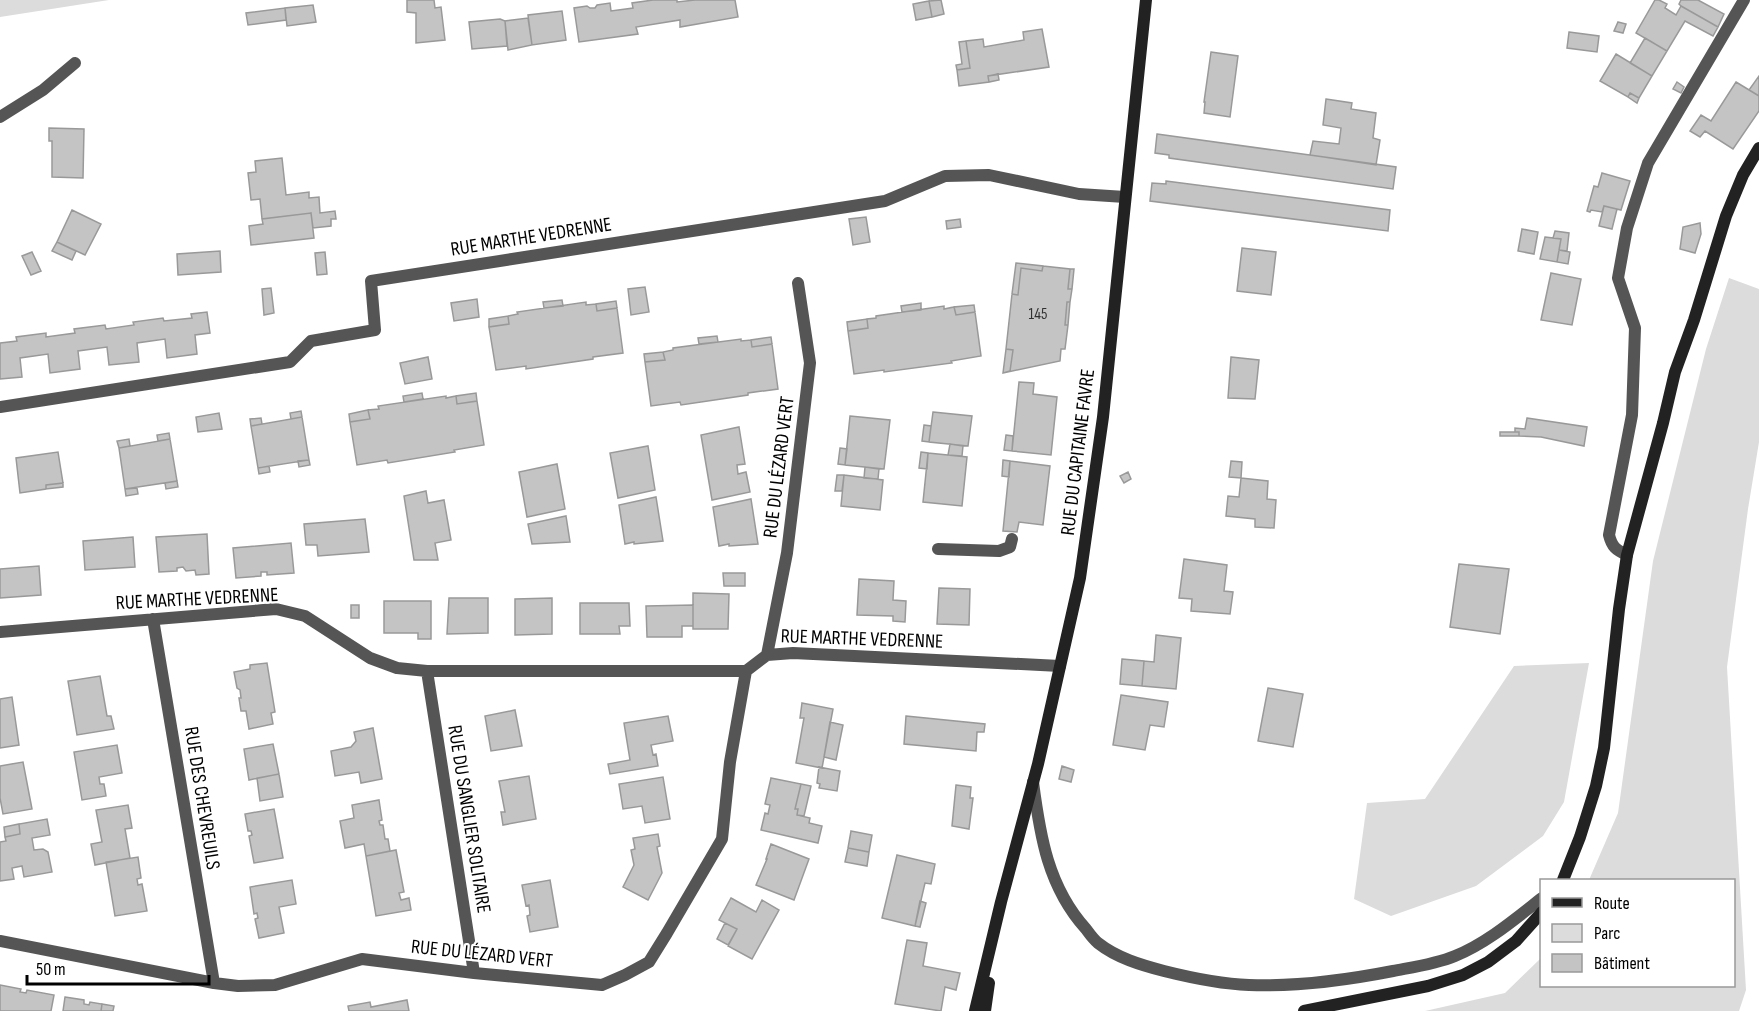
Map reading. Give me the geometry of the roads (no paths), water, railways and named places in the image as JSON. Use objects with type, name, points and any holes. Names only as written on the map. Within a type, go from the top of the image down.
[{"type":"street","name":"RUE DU CAPITAINE FAVRE","points":[[975,1011],[1038,764],[1080,578],[1103,417],[1146,0]]},
{"type":"street","points":[[1627,555],[1616,550],[1611,544],[1609,535],[1632,415],[1635,328],[1618,278],[1627,228],[1648,163],[1744,0]]},
{"type":"street","points":[[0,117],[43,90],[75,63]]},
{"type":"street","points":[[1563,879],[1596,786],[1604,748],[1627,555],[1675,372],[1694,320],[1726,216],[1743,175],[1759,148]]},
{"type":"street","name":"RUE MARTHE VEDRENNE","points":[[0,407],[290,362],[311,341],[375,330],[370,281],[885,201],[945,176],[989,175],[1079,194],[1125,197]]},
{"type":"street","name":"RUE DU LÉZARD VERT","points":[[767,656],[787,553],[810,363],[798,283]]},
{"type":"street","points":[[938,549],[999,551],[1010,548],[1012,539]]},
{"type":"street","name":"RUE MARTHE VEDRENNE","points":[[0,632],[276,609],[305,616],[370,658],[397,668],[427,672],[746,671],[767,656],[793,653],[1060,666]]},
{"type":"street","name":"RUE DES CHEVREUILS","points":[[153,619],[214,983]]},
{"type":"street","name":"RUE DU LÉZARD VERT","points":[[0,941],[238,986],[275,985],[362,959],[474,973],[602,985],[649,962],[722,839],[730,762],[746,671]]},
{"type":"street","name":"RUE DU SANGLIER SOLITAIRE","points":[[427,672],[474,973]]},
{"type":"street","points":[[1033,782],[1043,846],[1063,898],[1072,914],[1098,942],[1125,959],[1173,974],[1221,983],[1264,985],[1356,978],[1405,969],[1456,956],[1480,943],[1540,900]]},
{"type":"street","name":"RUE DU CAPITAINE FAVRE","points":[[984,1011],[1001,902]]},
{"type":"street","points":[[1304,1011],[1428,986],[1463,975],[1488,962],[1516,940],[1540,914]]}]
